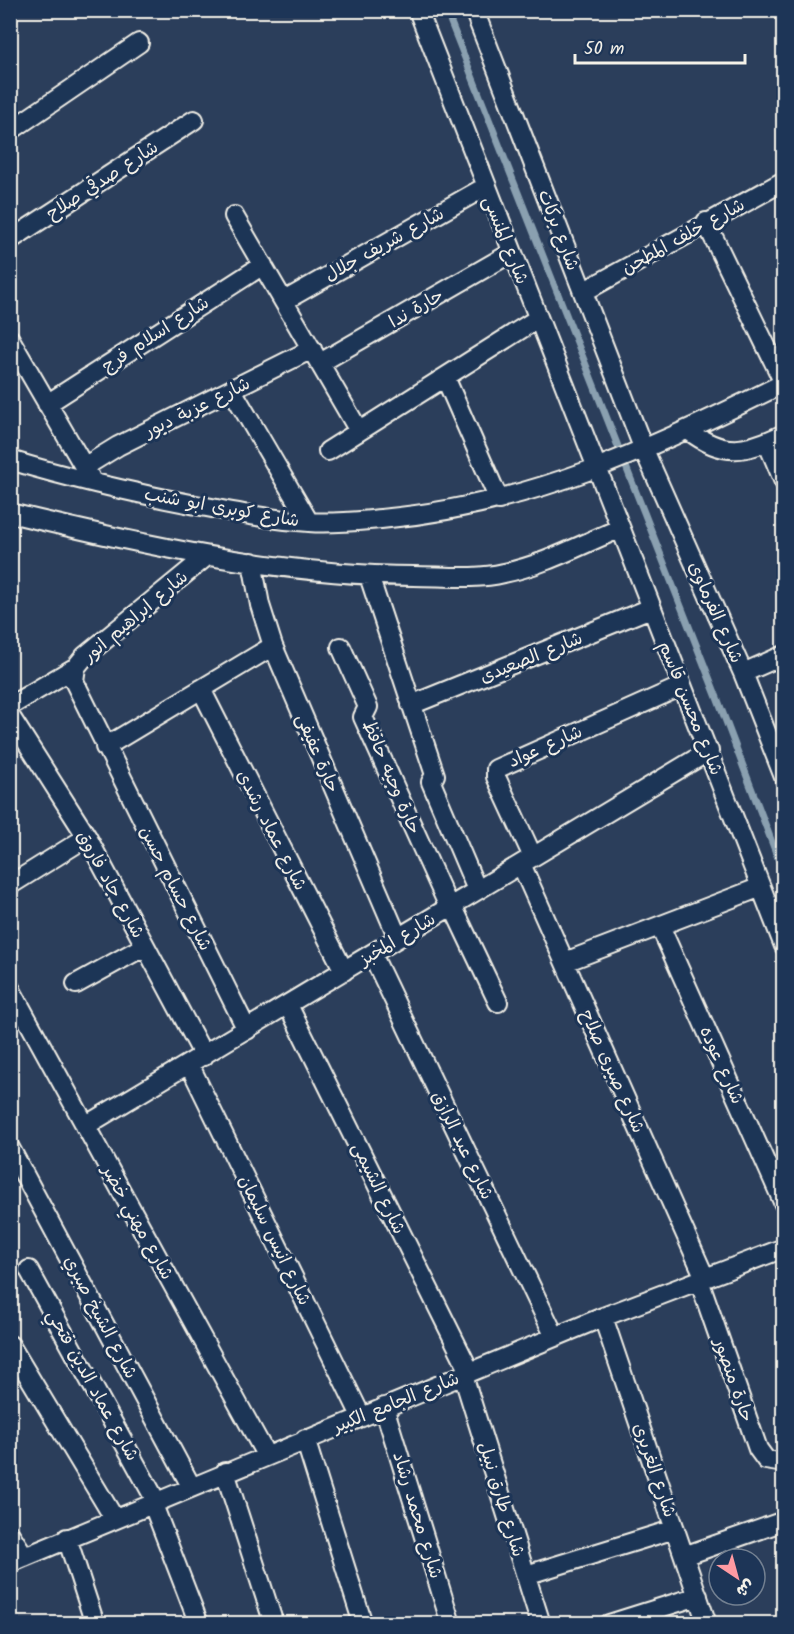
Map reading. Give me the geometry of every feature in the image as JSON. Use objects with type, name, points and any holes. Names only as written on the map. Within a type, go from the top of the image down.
[{"type":"street","name":"شارع المنسى","points":[[418,10],[596,470]]},
{"type":"street","name":"شارع بركات","points":[[474,10],[644,450]]},
{"type":"street","points":[[10,132],[139,43]]},
{"type":"street","name":"شارع صدقي صلاح","points":[[10,240],[194,120]]},
{"type":"street","name":"شارع خلف المطحن","points":[[583,292],[783,181]]},
{"type":"street","name":"شارع شريف جلال","points":[[284,301],[485,187]]},
{"type":"street","points":[[234,216],[359,431]]},
{"type":"street","points":[[706,222],[783,382]]},
{"type":"street","name":"حارة ندا","points":[[316,356],[511,253]]},
{"type":"street","name":"شارع اسلام فرج","points":[[47,404],[263,265]]},
{"type":"street","points":[[328,451],[537,319]]},
{"type":"street","points":[[10,339],[89,475]]},
{"type":"street","name":"شارع عزبة دبور","points":[[89,475],[118,446],[232,390],[316,356]]},
{"type":"street","points":[[444,377],[499,500]]},
{"type":"street","name":"شارع كوبرى ابو شنب","points":[[10,460],[89,475],[244,514],[309,522],[405,517],[499,500],[596,470],[688,430],[783,382]]},
{"type":"street","points":[[232,390],[309,522]]},
{"type":"street","points":[[688,430],[716,447],[732,450],[748,449],[775,438],[783,482]]},
{"type":"street","name":"شارع الفرماوى","points":[[644,450],[743,673],[783,777]]},
{"type":"street","name":"شارع محسن قاسم","points":[[596,470],[783,946]]},
{"type":"street","points":[[10,513],[105,536],[207,556],[325,573],[369,576],[482,577],[503,574],[529,566],[619,529]]},
{"type":"street","name":"شارع ابراهيم انور","points":[[105,747],[76,688],[76,667],[85,656],[207,556]]},
{"type":"street","name":"حارة عفيفى","points":[[252,562],[260,604],[273,646],[398,938]]},
{"type":"street","points":[[369,576],[435,775],[431,782],[477,890]]},
{"type":"street","name":"شارع الصعيدى","points":[[411,705],[651,608]]},
{"type":"street","points":[[105,747],[273,646]]},
{"type":"street","name":"حارة وجيه حافظ","points":[[341,647],[368,707],[363,717],[451,906]]},
{"type":"street","points":[[743,673],[783,655]]},
{"type":"street","points":[[10,706],[76,667]]},
{"type":"street","name":"شارع عواد","points":[[527,861],[496,777],[496,769],[682,686]]},
{"type":"street","name":"شارع عماد رشدى","points":[[201,689],[344,971]]},
{"type":"street","name":"شارع جاد فاروق","points":[[10,716],[87,837],[145,946],[196,1060]]},
{"type":"street","name":"شارع حسام حسن","points":[[105,747],[247,1030]]},
{"type":"street","name":"شارع المخبز","points":[[85,1125],[247,1030],[708,751]]},
{"type":"street","points":[[14,876],[87,837]]},
{"type":"street","name":"شارع صبرى صلاح","points":[[527,861],[565,962],[702,1279]]},
{"type":"street","points":[[565,962],[761,887]]},
{"type":"street","points":[[451,906],[498,1002]]},
{"type":"street","name":"شارع عوده","points":[[660,926],[783,1204]]},
{"type":"street","points":[[76,984],[145,946]]},
{"type":"street","name":"شارع عبد الرازق","points":[[372,954],[555,1337]]},
{"type":"street","name":"شارع مهني خضر","points":[[13,998],[266,1455]]},
{"type":"street","name":"شارع الشيمى","points":[[288,1005],[466,1373]]},
{"type":"street","name":"شارع انيس سليمان","points":[[196,1060],[361,1416]]},
{"type":"street","name":"شارع الشيخ صبري","points":[[10,1148],[191,1486]]},
{"type":"street","name":"شارع الجامع الكبير","points":[[18,1560],[154,1501],[603,1317],[783,1248]]},
{"type":"street","name":"شارع عماد الدين فتحي","points":[[29,1270],[154,1501],[199,1623]]},
{"type":"street","name":"حارة منصور","points":[[702,1279],[758,1449],[766,1460],[783,1463]]},
{"type":"street","name":"شارع الغريرى","points":[[603,1317],[707,1623]]},
{"type":"street","points":[[10,1345],[114,1518]]},
{"type":"street","name":"شارع طارق نبيل","points":[[466,1373],[541,1623]]},
{"type":"street","name":"شارع محمد رشاد","points":[[384,1407],[451,1623]]},
{"type":"street","points":[[305,1439],[363,1623]]},
{"type":"street","points":[[225,1472],[274,1623]]},
{"type":"street","points":[[684,1556],[783,1521]]},
{"type":"street","points":[[526,1575],[675,1529]]},
{"type":"street","points":[[10,1534],[18,1560]]},
{"type":"street","points":[[67,1538],[95,1623]]},
{"type":"street","points":[[609,1623],[632,1620],[698,1596]]},
{"type":"waterway","points":[[446,10],[716,695],[784,874]]}]
